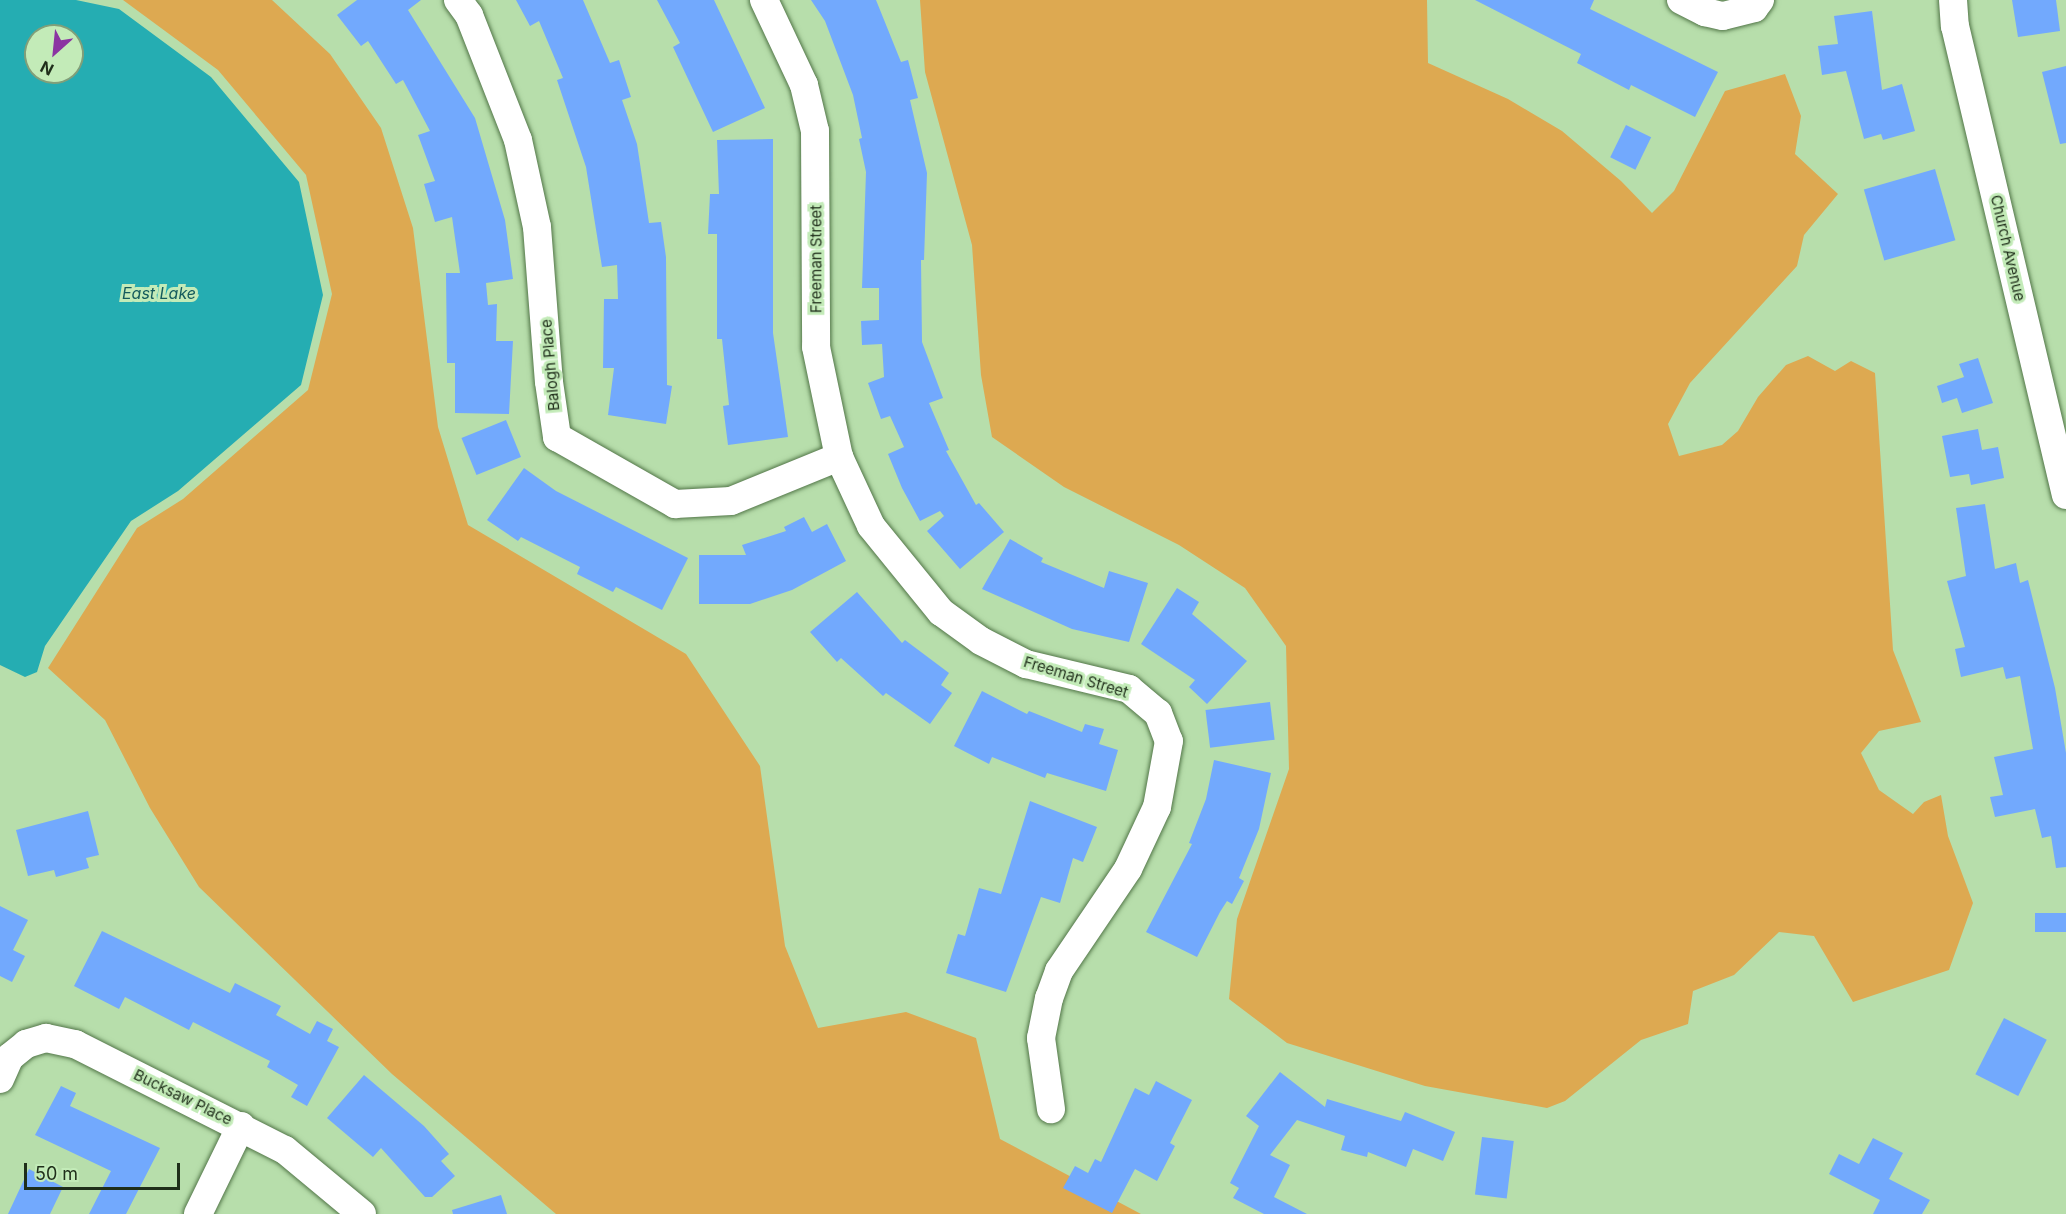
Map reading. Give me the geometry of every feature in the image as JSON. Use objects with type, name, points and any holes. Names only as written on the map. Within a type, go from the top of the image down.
[{"type":"street","name":"Balogh Place","points":[[458,0],[469,15],[518,140],[537,227],[549,382],[557,437],[675,504],[731,501],[839,457]]},
{"type":"street","name":"Freeman Street","points":[[764,0],[804,86],[815,131],[816,347],[839,457],[871,526],[940,612],[981,641],[1026,664],[1129,690],[1158,713],[1168,741],[1157,807],[1148,827],[1128,869],[1059,971],[1049,998],[1041,1038],[1051,1109]]},
{"type":"street","points":[[1681,0],[1705,12],[1749,7]]},
{"type":"street","name":"Church Avenue","points":[[1953,0],[1955,26],[2066,495]]},
{"type":"street","name":"Bucksaw Place","points":[[0,1079],[10,1057],[26,1044],[46,1038],[75,1044],[285,1150],[362,1214]]},
{"type":"street","points":[[198,1214],[241,1126]]},
{"type":"shaded area","points":[[123,0],[272,0],[330,54],[381,128],[413,228],[438,427],[468,525],[686,654],[760,766],[785,946],[818,1028],[906,1012],[976,1038],[1000,1139],[1141,1214],[556,1214],[392,1074],[199,887],[150,808],[105,720],[48,668],[137,528],[183,499],[308,390],[332,294],[306,175],[218,70]]},
{"type":"shaded area","points":[[920,0],[1427,0],[1428,63],[1508,99],[1562,131],[1621,181],[1652,213],[1674,191],[1725,91],[1785,74],[1801,116],[1795,154],[1838,194],[1804,235],[1797,266],[1690,383],[1668,424],[1679,456],[1722,445],[1738,431],[1758,397],[1786,365],[1808,356],[1835,371],[1851,361],[1875,373],[1893,650],[1921,722],[1879,731],[1861,753],[1879,790],[1913,814],[1924,802],[1941,795],[1948,836],[1973,903],[1949,970],[1853,1002],[1814,936],[1779,932],[1734,975],[1693,991],[1688,1024],[1641,1040],[1565,1101],[1547,1108],[1425,1086],[1287,1043],[1229,999],[1237,919],[1289,769],[1286,646],[1245,588],[1179,545],[1064,487],[992,437],[981,375],[972,245],[925,72]]},
{"type":"water","name":"East Lake","points":[[0,0],[76,0],[119,9],[211,77],[299,182],[323,295],[301,385],[178,491],[131,521],[45,646],[37,672],[25,677],[0,665]]},
{"type":"building","points":[[357,0],[421,0],[408,10],[475,118],[505,220],[513,279],[486,283],[488,305],[497,304],[496,341],[513,341],[509,414],[455,413],[455,363],[447,363],[446,273],[460,273],[452,217],[435,222],[424,184],[435,181],[418,135],[430,131],[403,80],[396,84],[368,41],[361,46],[337,15]]},
{"type":"building","points":[[516,0],[583,0],[610,63],[619,60],[631,97],[622,100],[637,144],[649,223],[661,222],[666,257],[667,385],[672,386],[666,424],[608,415],[614,368],[603,368],[604,299],[618,299],[617,265],[602,267],[586,167],[557,80],[563,78],[539,21],[530,26]]},
{"type":"building","points":[[657,0],[714,0],[765,108],[713,132],[673,47],[680,43]]},
{"type":"building","points":[[811,0],[876,0],[901,62],[908,60],[918,98],[910,100],[927,173],[924,260],[921,260],[922,342],[943,398],[929,403],[949,450],[946,451],[976,505],[979,503],[1004,532],[960,569],[927,531],[944,516],[940,511],[920,521],[902,488],[888,454],[904,447],[890,416],[881,419],[868,383],[884,377],[882,344],[862,345],[861,321],[879,320],[879,288],[862,288],[866,172],[859,139],[862,138],[853,95],[825,21]]},
{"type":"building","points":[[1475,0],[1594,0],[1590,9],[1718,72],[1695,117],[1631,85],[1629,90],[1577,63],[1581,54]]},
{"type":"building","points":[[2012,0],[2056,0],[2060,31],[2018,37]]},
{"type":"building","points":[[1872,11],[1882,90],[1902,84],[1915,131],[1883,140],[1881,134],[1864,139],[1846,71],[1822,75],[1818,46],[1838,44],[1834,16]]},
{"type":"building","points":[[2066,66],[2066,143],[2060,144],[2042,72]]},
{"type":"building","points":[[1626,125],[1651,137],[1635,170],[1610,157]]},
{"type":"building","points":[[773,139],[773,333],[788,437],[728,445],[723,406],[729,405],[722,339],[717,339],[717,234],[708,234],[710,194],[719,194],[717,140]]},
{"type":"building","points":[[1935,169],[1955,240],[1884,261],[1864,189]]},
{"type":"building","points":[[1978,358],[1993,403],[1962,413],[1957,398],[1942,403],[1937,386],[1964,377],[1959,364]]},
{"type":"building","points":[[506,420],[521,457],[476,475],[461,438]]},
{"type":"building","points":[[1978,429],[1982,450],[1998,447],[2004,478],[1971,485],[1969,474],[1950,477],[1942,436]]},
{"type":"building","points":[[524,468],[556,491],[688,558],[662,610],[616,587],[613,592],[577,574],[580,567],[521,537],[518,541],[487,520]]},
{"type":"building","points":[[1985,504],[1995,569],[2016,563],[2020,583],[2028,580],[2055,688],[2066,753],[2066,867],[2056,868],[2051,836],[2042,838],[2035,809],[1995,817],[1990,797],[2003,795],[1994,757],[2033,749],[2020,676],[2006,679],[2003,667],[1961,677],[1955,649],[1965,647],[1947,581],[1966,576],[1956,508]]},
{"type":"building","points":[[804,517],[812,532],[827,524],[846,561],[792,590],[750,604],[699,604],[699,555],[746,555],[742,545],[786,531],[784,527]]},
{"type":"building","points":[[1010,539],[1043,558],[1041,562],[1104,588],[1109,571],[1148,583],[1129,642],[1072,629],[982,589]]},
{"type":"building","points":[[1177,588],[1199,602],[1192,614],[1247,661],[1207,704],[1189,687],[1195,680],[1141,644]]},
{"type":"building","points":[[857,592],[902,643],[905,640],[949,673],[941,685],[952,693],[930,724],[886,693],[883,696],[841,658],[837,662],[810,632]]},
{"type":"building","points":[[982,691],[1027,714],[1029,711],[1082,732],[1085,724],[1104,729],[1099,744],[1118,750],[1106,791],[1047,773],[1045,778],[992,757],[989,764],[954,746]]},
{"type":"building","points":[[1270,702],[1275,740],[1210,748],[1205,710]]},
{"type":"building","points":[[1214,760],[1271,773],[1259,829],[1239,878],[1244,881],[1232,904],[1227,901],[1220,912],[1197,957],[1146,932],[1192,844],[1189,843],[1206,799]]},
{"type":"building","points":[[1030,801],[1097,827],[1083,862],[1073,858],[1060,903],[1041,897],[1006,992],[946,973],[958,934],[965,936],[979,888],[1001,894]]},
{"type":"building","points":[[88,811],[99,855],[86,858],[89,868],[56,877],[54,870],[28,876],[16,830]]},
{"type":"building","points":[[0,906],[28,920],[13,950],[25,956],[12,982],[0,976]]},
{"type":"building","points":[[2035,913],[2066,913],[2066,932],[2035,932]]},
{"type":"building","points":[[102,931],[230,993],[235,983],[281,1006],[276,1015],[310,1034],[317,1021],[333,1029],[327,1041],[339,1047],[307,1106],[291,1097],[298,1085],[267,1067],[270,1061],[193,1022],[189,1030],[125,997],[119,1009],[74,986]]},
{"type":"building","points":[[2004,1018],[2047,1040],[2018,1096],[1975,1074]]},
{"type":"building","points":[[1280,1072],[1325,1107],[1327,1099],[1401,1121],[1405,1112],[1455,1132],[1443,1161],[1413,1149],[1406,1167],[1368,1152],[1367,1157],[1341,1150],[1345,1136],[1297,1120],[1270,1155],[1290,1165],[1274,1197],[1307,1214],[1264,1214],[1233,1198],[1239,1188],[1230,1183],[1259,1126],[1246,1116]]},
{"type":"building","points":[[364,1075],[424,1126],[449,1154],[441,1161],[455,1176],[432,1197],[425,1197],[381,1148],[373,1157],[327,1118]]},
{"type":"building","points":[[1156,1081],[1192,1100],[1170,1143],[1175,1146],[1157,1181],[1135,1169],[1112,1213],[1063,1188],[1075,1166],[1088,1173],[1095,1159],[1101,1162],[1135,1088],[1149,1095]]},
{"type":"building","points":[[61,1086],[76,1093],[70,1106],[160,1148],[126,1214],[89,1214],[111,1171],[35,1135]]},
{"type":"building","points":[[1482,1137],[1514,1141],[1507,1198],[1475,1195]]},
{"type":"building","points":[[1873,1138],[1903,1153],[1889,1179],[1930,1200],[1922,1214],[1873,1214],[1880,1200],[1829,1174],[1839,1154],[1859,1164]]},
{"type":"building","points":[[29,1169],[63,1187],[50,1214],[8,1214]]},
{"type":"building","points":[[501,1195],[507,1214],[453,1214],[452,1210]]}]
